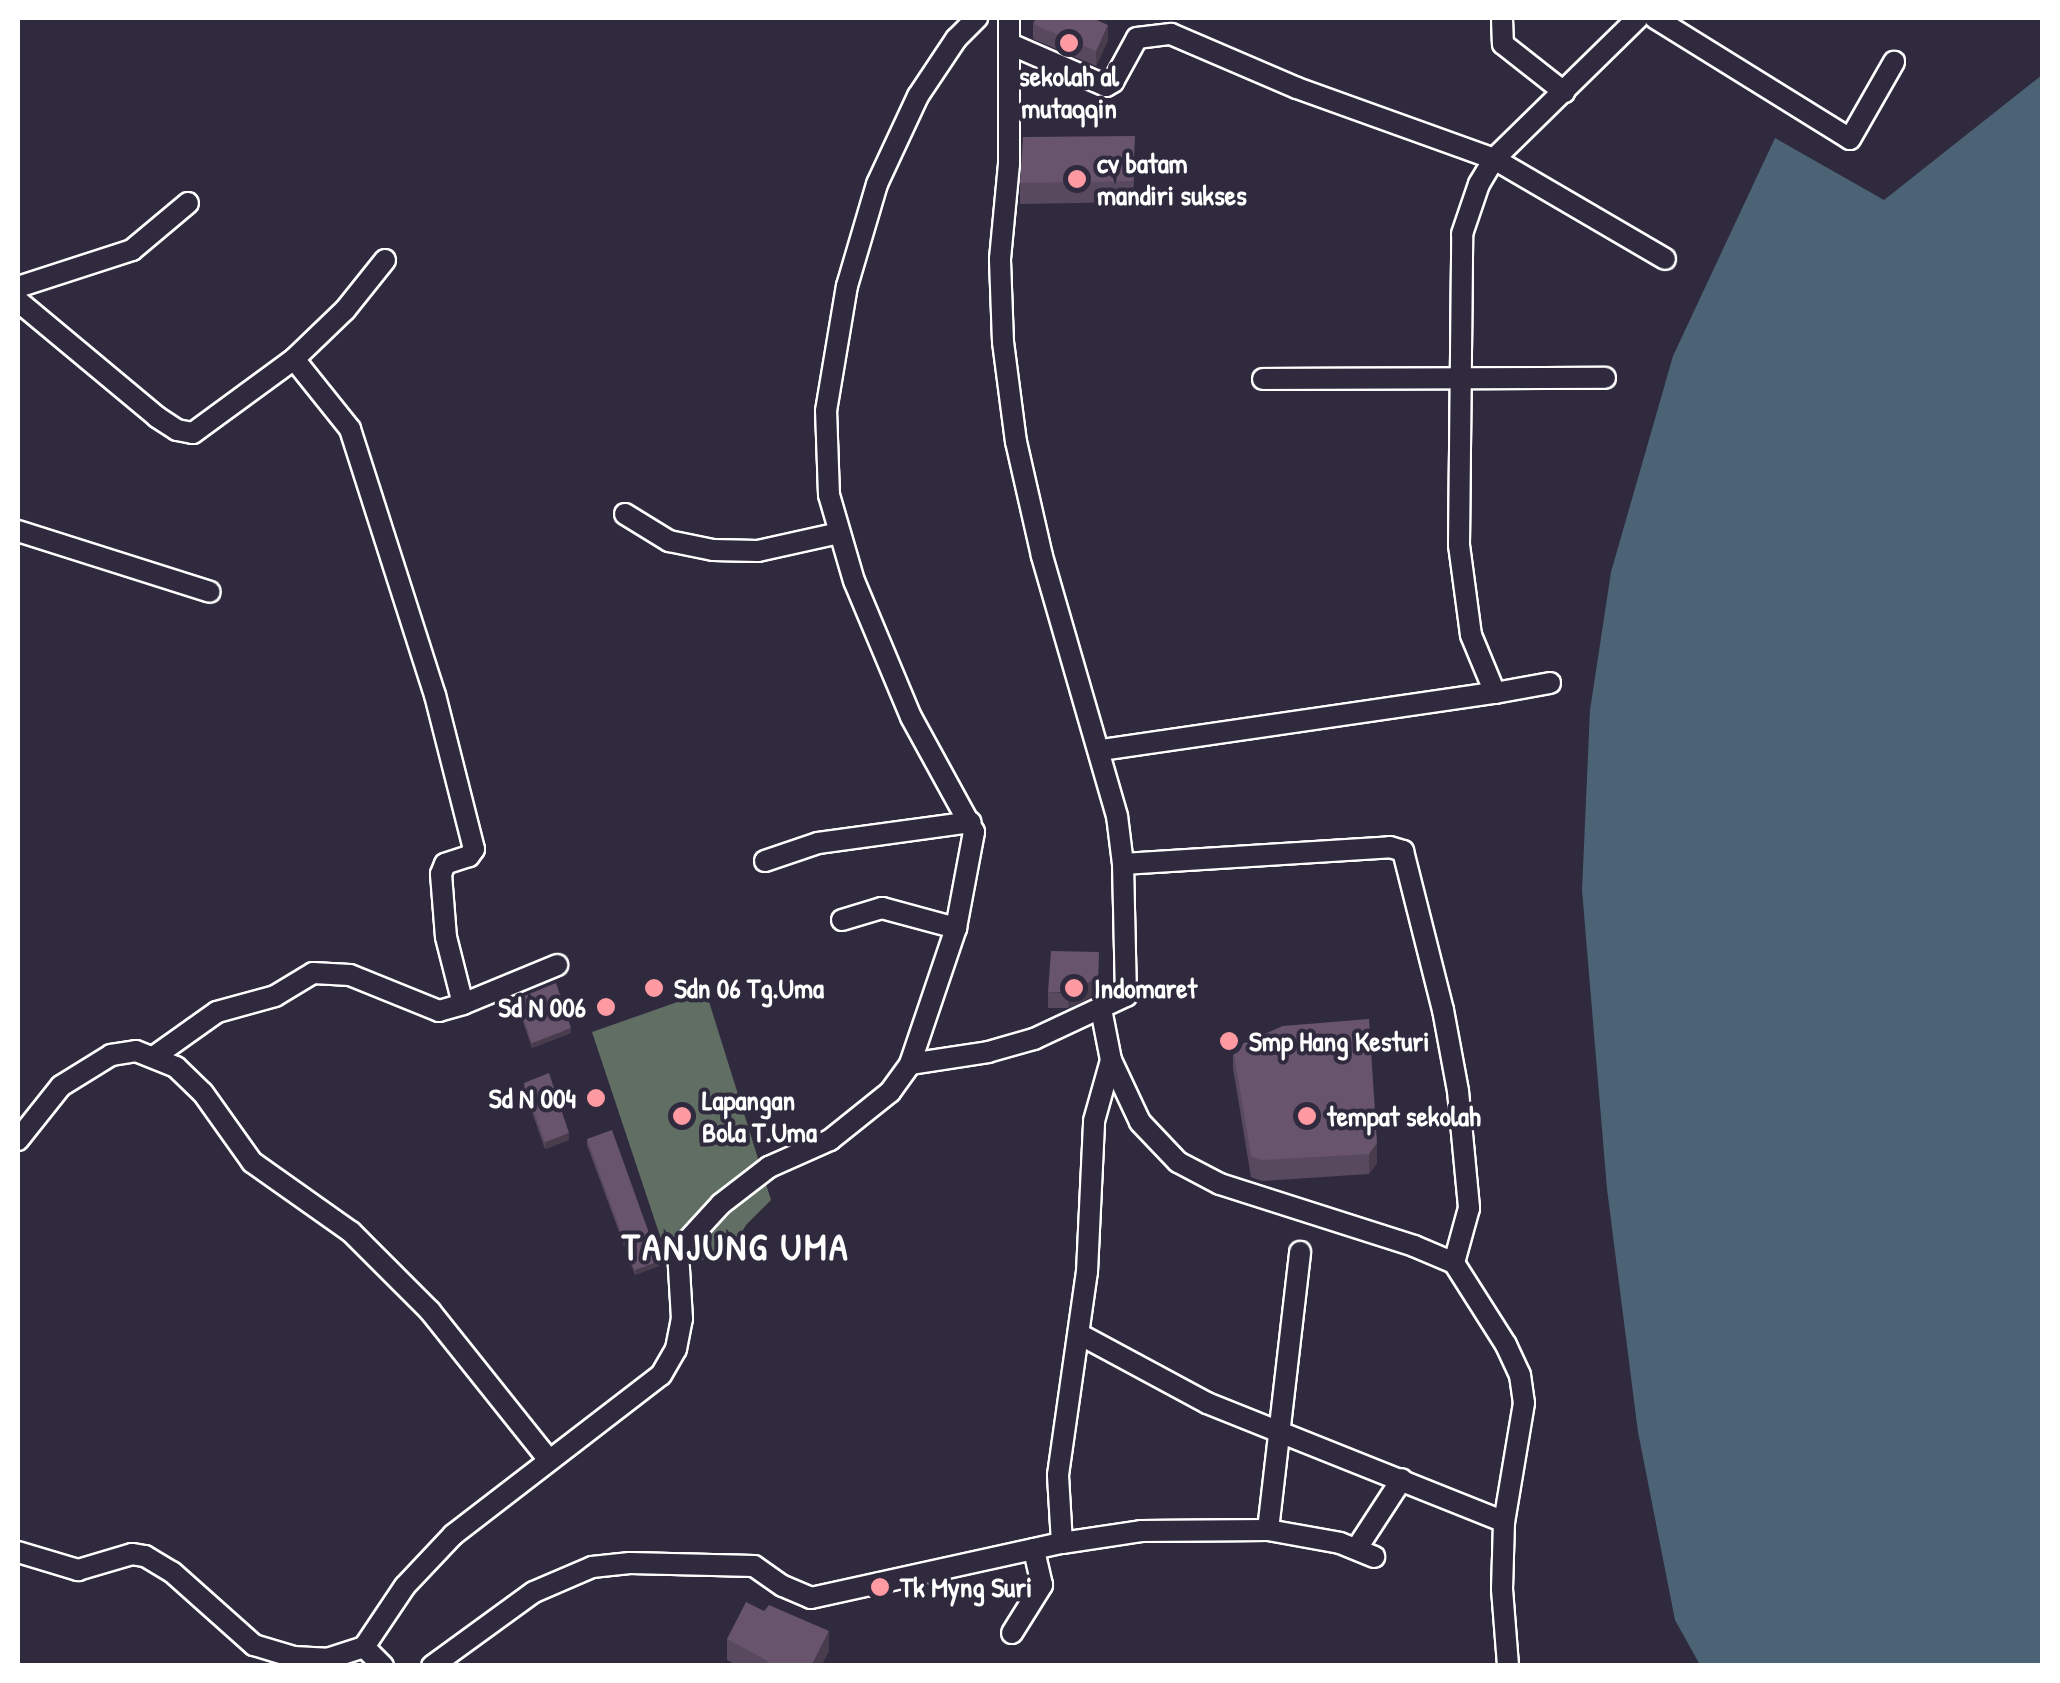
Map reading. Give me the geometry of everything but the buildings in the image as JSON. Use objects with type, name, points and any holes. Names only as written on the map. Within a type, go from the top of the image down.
[{"type":"street","points":[[18,1552],[78,1570],[132,1554],[145,1556],[172,1572],[254,1645],[294,1658],[328,1659],[364,1647],[426,1562],[669,1364],[682,1319],[677,1256],[682,1244],[721,1204],[770,1167],[830,1140],[872,1108],[890,1092],[910,1064],[956,928],[972,856],[971,822],[911,717],[839,534],[829,495],[826,411],[847,286],[878,184],[918,96],[956,39],[978,18]]},
{"type":"street","points":[[910,1064],[1019,1044],[1126,996],[1123,864],[1102,750],[1042,556],[1016,442],[1000,310],[1009,164],[1009,18]]},
{"type":"street","points":[[1502,18],[1503,44],[1564,92]]},
{"type":"street","points":[[1494,693],[1471,635],[1462,589],[1462,234],[1479,184],[1494,159],[1638,18]]},
{"type":"street","points":[[1655,18],[1850,139],[1894,62]]},
{"type":"street","points":[[1010,44],[1106,86],[1113,82],[1137,38],[1171,34],[1297,88],[1494,159],[1665,259]]},
{"type":"street","points":[[18,287],[132,250],[188,203]]},
{"type":"street","points":[[18,301],[157,418],[186,433],[204,427],[294,359],[346,310],[385,260]]},
{"type":"street","points":[[294,359],[350,429],[435,696],[474,849],[468,856],[445,864],[441,874],[446,937],[463,1004]]},
{"type":"street","points":[[1263,379],[1605,378]]},
{"type":"street","points":[[625,514],[670,541],[713,550],[758,552],[839,534]]},
{"type":"street","points":[[18,531],[210,592]]},
{"type":"street","points":[[1102,750],[1550,684]]},
{"type":"street","points":[[765,861],[818,843],[971,822]]},
{"type":"street","points":[[1123,864],[1390,847],[1403,852],[1443,1010],[1458,1091],[1469,1208],[1454,1263]]},
{"type":"street","points":[[842,920],[882,908],[956,928]]},
{"type":"street","points":[[155,1056],[217,1012],[275,996],[312,973],[350,975],[439,1011],[557,965]]},
{"type":"street","points":[[1101,1009],[1111,1060],[1140,1122],[1178,1162],[1220,1184],[1414,1246],[1454,1263],[1520,1375],[1524,1403],[1504,1522],[1502,1590],[1508,1666]]},
{"type":"street","points":[[18,1140],[60,1086],[110,1054],[124,1050],[155,1056],[184,1073],[252,1162],[351,1232],[430,1311],[548,1459]]},
{"type":"street","points":[[1062,1543],[1058,1475],[1087,1272],[1094,1121],[1111,1060]]},
{"type":"street","points":[[1268,1530],[1300,1252]]},
{"type":"street","points":[[1079,1334],[1207,1403],[1504,1522]]},
{"type":"street","points":[[432,1666],[534,1592],[592,1567],[630,1563],[754,1566],[783,1586],[811,1598],[1062,1543],[1141,1531],[1268,1530],[1365,1552],[1402,1479]]},
{"type":"street","points":[[1012,1634],[1040,1593],[1042,1578],[1034,1550]]},
{"type":"street","points":[[364,1647],[383,1666]]},
{"type":"green space","name":"Lapangan Bola T.Uma","points":[[706,992],[771,1200],[746,1225],[731,1251],[671,1269],[592,1032]]},
{"type":"water","points":[[2042,75],[2042,1665],[1700,1665],[1675,1620],[1638,1432],[1607,1189],[1582,890],[1590,710],[1611,572],[1673,356],[1775,138],[1884,200]]},
{"type":"place","name":"sekolah al mutaqqin","points":[[1069,43]]},
{"type":"place","name":"cv batam mandiri sukses","points":[[1077,179]]},
{"type":"place","name":"Sdn 06 Tg.Uma","points":[[654,988]]},
{"type":"place","name":"Indomaret","points":[[1074,988]]},
{"type":"place","name":"Sd N 006","points":[[606,1007]]},
{"type":"place","name":"Smp Hang Kesturi","points":[[1229,1041]]},
{"type":"place","name":"Sd N 004","points":[[596,1098]]},
{"type":"place","name":"Lapangan Bola T.Uma","points":[[682,1116]]},
{"type":"place","name":"tempat sekolah","points":[[1307,1116]]},
{"type":"place","name":"Tk Myng Suri","points":[[880,1587]]},
{"type":"district","name":"TANJUNG UMA","points":[[736,1247]]}]
